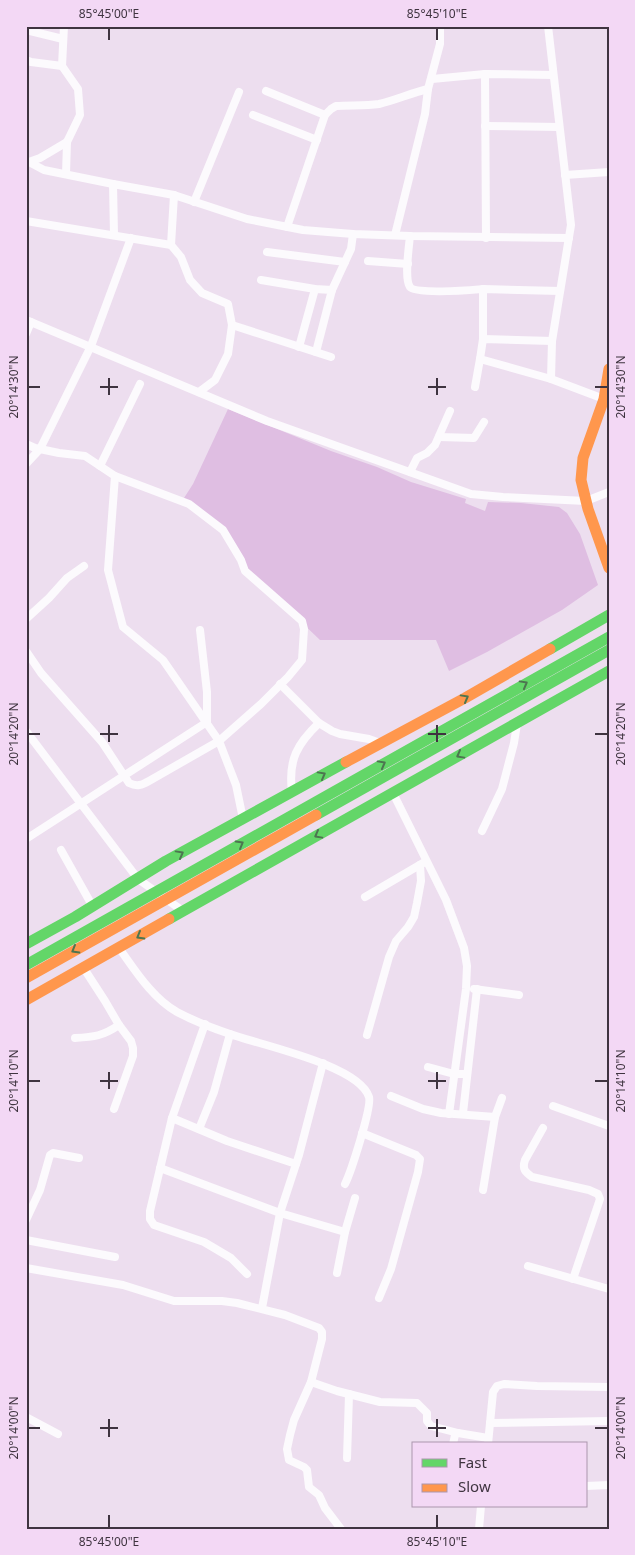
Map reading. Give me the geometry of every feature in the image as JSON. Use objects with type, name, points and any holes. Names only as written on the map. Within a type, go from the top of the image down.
[{"type":"main road","points":[[609,369],[604,399],[583,458],[581,480],[586,501],[609,568]]},
{"type":"main road","points":[[26,944],[93,907],[166,862],[465,698],[609,615]]},
{"type":"main road","points":[[171,890],[609,637]]},
{"type":"main road","points":[[26,965],[171,890],[609,650]]},
{"type":"main road","points":[[26,1000],[609,671]]},
{"type":"main road","points":[[26,978],[145,904]]},
{"type":"street","points":[[64,26],[62,66],[78,89],[80,114],[67,142],[66,174]]},
{"type":"street","points":[[395,236],[426,114],[428,89],[440,44],[440,26]]},
{"type":"street","points":[[548,26],[570,226],[552,341],[551,379]]},
{"type":"street","points":[[26,30],[63,39]]},
{"type":"street","points":[[26,60],[62,66]]},
{"type":"street","points":[[432,79],[484,74],[553,74]]},
{"type":"street","points":[[484,74],[486,238]]},
{"type":"street","points":[[287,227],[326,115],[330,109],[336,106],[388,102],[428,89]]},
{"type":"street","points":[[266,91],[326,115]]},
{"type":"street","points":[[194,202],[239,92]]},
{"type":"street","points":[[253,115],[317,140]]},
{"type":"street","points":[[485,126],[559,128]]},
{"type":"street","points":[[28,162],[40,158],[67,142]]},
{"type":"street","points":[[28,162],[44,170],[174,195],[247,219],[287,227],[395,236],[568,238]]},
{"type":"street","points":[[565,175],[609,172]]},
{"type":"street","points":[[113,184],[114,236]]},
{"type":"street","points":[[171,245],[174,195]]},
{"type":"street","points":[[26,221],[171,245],[182,257],[190,280],[202,293],[228,304],[232,325],[228,354],[215,380],[199,392]]},
{"type":"street","points":[[316,352],[332,290],[351,250],[353,234]]},
{"type":"street","points":[[410,236],[408,276],[409,286],[414,290],[560,291]]},
{"type":"street","points":[[26,464],[40,449],[91,346],[132,238]]},
{"type":"street","points":[[267,252],[345,262]]},
{"type":"street","points":[[368,261],[408,264]]},
{"type":"street","points":[[261,280],[332,290]]},
{"type":"street","points":[[299,347],[315,289]]},
{"type":"street","points":[[475,387],[483,339],[482,289]]},
{"type":"street","points":[[26,334],[29,321],[267,421],[471,494],[586,501],[609,492]]},
{"type":"street","points":[[232,325],[331,357]]},
{"type":"street","points":[[483,339],[552,341]]},
{"type":"street","points":[[480,359],[551,379],[604,399]]},
{"type":"street","points":[[100,466],[140,384]]},
{"type":"street","points":[[410,472],[415,460],[432,450],[450,411]]},
{"type":"street","points":[[439,437],[474,438],[484,422]]},
{"type":"street","points":[[26,444],[40,449],[85,456],[115,476],[189,504],[223,530],[241,560],[245,572],[302,620],[304,629],[302,660],[261,704],[219,740],[141,785],[134,786],[129,783],[102,742],[41,673],[26,651]]},
{"type":"street","points":[[115,476],[108,570],[123,627],[163,660],[219,740],[236,785],[243,819]]},
{"type":"street","points":[[26,619],[67,578],[84,566]]},
{"type":"street","points":[[200,630],[207,692],[207,722]]},
{"type":"street","points":[[280,684],[319,723],[332,731],[369,738],[380,743]]},
{"type":"street","points":[[28,837],[207,722]]},
{"type":"street","points":[[292,792],[290,780],[294,755],[307,735],[319,723]]},
{"type":"street","points":[[482,831],[502,789],[517,724]]},
{"type":"street","points":[[26,731],[138,879],[182,911]]},
{"type":"street","points":[[393,793],[423,863],[446,900],[464,948],[467,966],[466,989],[449,1114]]},
{"type":"street","points":[[61,850],[93,907]]},
{"type":"street","points":[[365,897],[423,863]]},
{"type":"street","points":[[367,1035],[389,957],[396,941],[414,917],[418,903],[423,863]]},
{"type":"street","points":[[119,948],[146,983],[164,1002],[177,1012],[230,1034],[323,1063],[353,1079],[366,1091],[370,1098],[369,1107],[345,1184]]},
{"type":"street","points":[[83,967],[131,1041],[133,1048],[114,1109]]},
{"type":"street","points":[[466,989],[519,995]]},
{"type":"street","points":[[463,1114],[477,989]]},
{"type":"street","points":[[205,1024],[172,1118],[150,1211],[150,1218],[154,1225],[204,1242],[231,1258],[247,1274]]},
{"type":"street","points":[[76,1038],[109,1033],[119,1025]]},
{"type":"street","points":[[199,1129],[214,1092],[230,1034]]},
{"type":"street","points":[[262,1308],[280,1213],[296,1164],[323,1063]]},
{"type":"street","points":[[428,1067],[454,1074],[467,1074]]},
{"type":"street","points":[[391,1096],[423,1109],[449,1114],[495,1117]]},
{"type":"street","points":[[483,1190],[495,1117],[502,1098]]},
{"type":"street","points":[[553,1106],[609,1126]]},
{"type":"street","points":[[172,1118],[227,1141],[296,1164]]},
{"type":"street","points":[[543,1128],[525,1160],[523,1166],[526,1172],[532,1177],[589,1190],[598,1194],[600,1199],[572,1279]]},
{"type":"street","points":[[362,1133],[420,1159],[391,1268],[379,1298]]},
{"type":"street","points":[[26,1220],[40,1190],[50,1155],[57,1153],[79,1158]]},
{"type":"street","points":[[160,1168],[280,1213],[345,1232]]},
{"type":"street","points":[[338,1273],[345,1232],[355,1198]]},
{"type":"street","points":[[26,1240],[115,1257]]},
{"type":"street","points":[[528,1266],[609,1289]]},
{"type":"street","points":[[26,1268],[122,1285],[174,1301],[222,1301],[262,1308],[308,1322],[319,1328],[322,1332],[322,1338],[311,1382],[294,1420],[287,1449],[290,1460],[307,1470],[309,1487],[320,1495],[326,1508],[341,1529]]},
{"type":"street","points":[[311,1382],[380,1402],[417,1403],[427,1414],[427,1421],[430,1426],[488,1441],[493,1392],[497,1386],[504,1384],[609,1387]]},
{"type":"street","points":[[347,1458],[349,1394]]},
{"type":"street","points":[[26,1417],[58,1434]]},
{"type":"street","points":[[490,1423],[609,1421]]},
{"type":"street","points":[[453,1442],[455,1435],[458,1433]]},
{"type":"street","points":[[588,1486],[609,1485]]},
{"type":"street","points":[[479,1529],[481,1508]]},
{"type":"shaded area","points":[[228,409],[411,482],[466,499],[465,503],[485,511],[488,502],[559,507],[567,513],[580,534],[598,585],[562,610],[449,671],[436,640],[320,640],[246,569],[223,527],[184,498],[193,484]]},
{"type":"traffic: fast","points":[[550,649],[609,615]]},
{"type":"traffic: fast","points":[[26,965],[609,637]]},
{"type":"traffic: fast","points":[[316,815],[609,650]]},
{"type":"traffic: fast","points":[[169,919],[609,671]]},
{"type":"traffic: fast","points":[[26,944],[75,917],[166,861],[346,762]]},
{"type":"traffic: slow","points":[[609,369],[604,399],[583,458],[581,480],[588,509],[609,568]]},
{"type":"traffic: slow","points":[[346,762],[465,698],[550,649]]},
{"type":"traffic: slow","points":[[26,978],[316,815]]},
{"type":"traffic: slow","points":[[26,1000],[169,919]]}]
